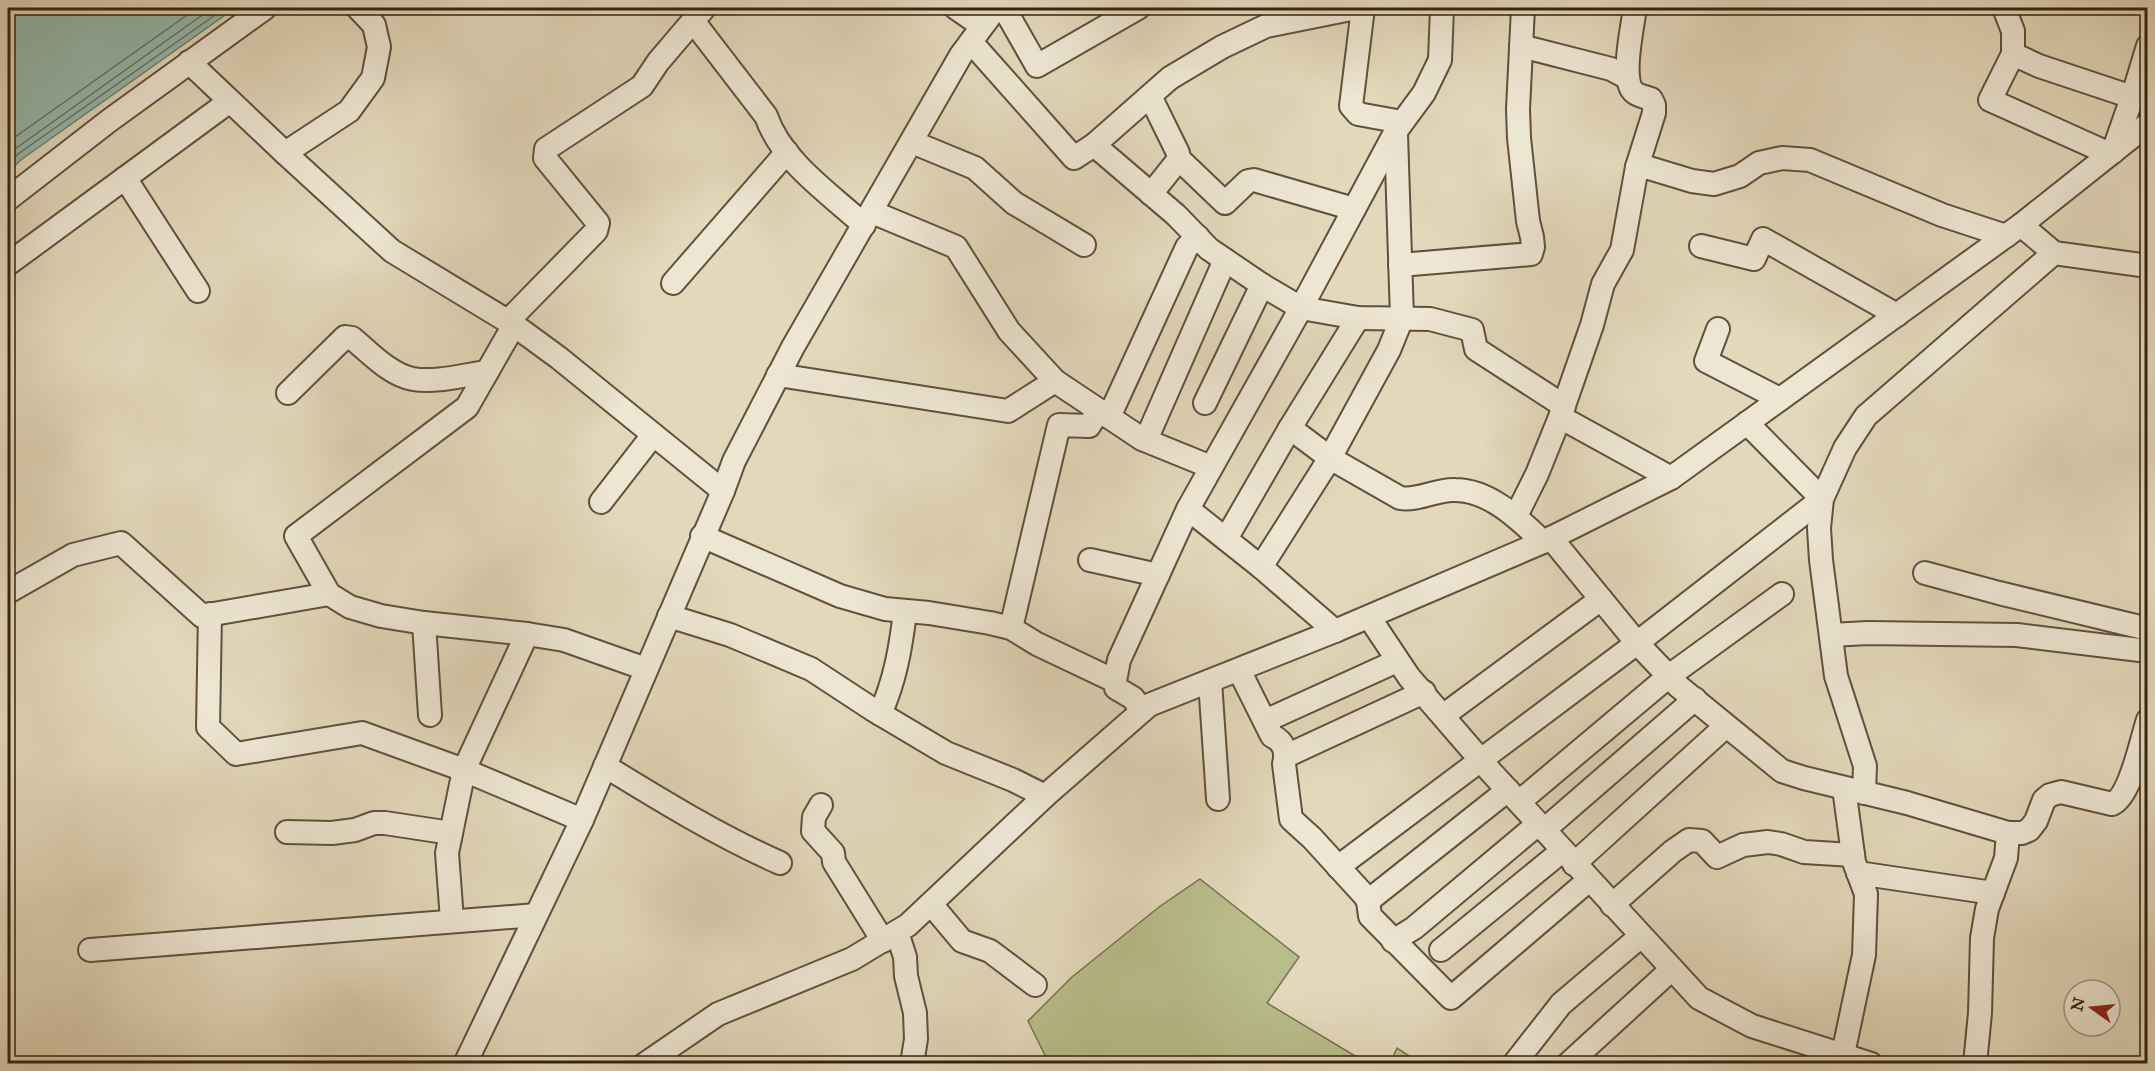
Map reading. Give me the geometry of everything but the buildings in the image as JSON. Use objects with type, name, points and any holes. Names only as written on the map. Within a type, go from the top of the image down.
[{"type":"street","points":[[8,199],[189,62],[265,8]]},
{"type":"street","points":[[285,153],[349,111],[373,78],[379,47],[374,25],[358,8]]},
{"type":"street","points":[[956,8],[1074,158],[1094,145],[1170,78],[1222,47],[1266,26],[1356,8]]},
{"type":"street","points":[[465,1064],[582,820],[734,461],[778,375],[961,55],[996,8]]},
{"type":"street","points":[[1004,8],[1037,66],[1138,8]]},
{"type":"street","points":[[1363,8],[1351,106],[1358,114],[1399,127]]},
{"type":"street","points":[[1142,711],[1133,698],[1116,688],[1119,660],[1188,509],[1399,127],[1424,93],[1440,60],[1442,8]]},
{"type":"street","points":[[1400,265],[1531,254],[1532,237],[1528,221],[1519,138],[1522,8]]},
{"type":"street","points":[[1516,516],[1537,474],[1562,412],[1592,325],[1603,284],[1622,250],[1637,167],[1652,123],[1654,105],[1651,99],[1631,89],[1627,72],[1635,8]]},
{"type":"street","points":[[2004,8],[2013,31],[2013,54],[1990,100],[2125,146]]},
{"type":"street","points":[[646,669],[564,640],[424,623],[381,616],[350,607],[329,594],[296,536],[467,407],[511,323],[596,231],[598,223],[545,158],[546,149],[642,86],[658,62],[699,14],[766,116],[773,135],[800,167],[868,218],[956,247],[1009,331],[1055,381],[1146,440],[1211,467]]},
{"type":"street","points":[[1521,46],[1611,69],[1628,78]]},
{"type":"street","points":[[2125,146],[2132,97],[2148,46]]},
{"type":"street","points":[[2013,54],[2039,66],[2132,97]]},
{"type":"street","points":[[189,62],[392,251],[511,323],[559,358],[723,491]]},
{"type":"street","points":[[1150,96],[1179,159],[1225,203],[1248,181],[1254,180],[1354,209]]},
{"type":"street","points":[[8,264],[230,101]]},
{"type":"street","points":[[645,1064],[718,1014],[852,959],[908,925],[1046,796],[1149,705],[1369,617],[1547,540],[1671,478],[2014,231],[2125,146],[2148,124]]},
{"type":"street","points":[[1261,567],[1330,458],[1389,350],[1402,318],[1399,127]]},
{"type":"street","points":[[912,142],[975,168],[1014,203],[1084,245]]},
{"type":"street","points":[[1094,145],[1209,249],[1301,308],[1358,318],[1430,319],[1472,330],[1476,349],[1562,412],[1671,478]]},
{"type":"street","points":[[673,283],[787,152]]},
{"type":"street","points":[[1637,167],[1649,168],[1692,181],[1714,184],[1740,176],[1759,164],[1782,158],[1810,160],[1942,215],[2014,231],[2054,253],[2148,266]]},
{"type":"street","points":[[1150,194],[1179,159]]},
{"type":"street","points":[[125,178],[198,291]]},
{"type":"street","points":[[1011,628],[1059,425],[1089,426],[1104,414],[1187,247],[1198,237]]},
{"type":"street","points":[[1701,246],[1754,259],[1763,239],[1897,315]]},
{"type":"street","points":[[1843,1054],[1864,955],[1866,894],[1856,864],[1854,790],[1865,766],[1836,676],[1821,560],[1819,528],[1822,499],[1845,448],[1866,416],[2054,253]]},
{"type":"street","points":[[1146,440],[1225,260]]},
{"type":"street","points":[[1204,403],[1262,285]]},
{"type":"street","points":[[1226,539],[1290,428],[1358,318]]},
{"type":"street","points":[[1718,329],[1706,361],[1780,399]]},
{"type":"street","points":[[288,393],[345,337],[352,338],[393,370],[413,379],[436,379],[487,372]]},
{"type":"street","points":[[1224,363],[1260,381]]},
{"type":"street","points":[[778,375],[1008,411],[1055,381]]},
{"type":"street","points":[[1747,423],[1822,499]]},
{"type":"street","points":[[1290,428],[1330,458],[1400,498],[1411,500],[1455,489],[1479,494],[1516,516],[1547,540],[1601,599],[1636,643],[1669,676],[1782,771],[1907,803],[2008,833],[2022,833],[2029,830],[2036,821],[2044,800],[2050,795],[2061,792],[2112,804],[2118,801],[2128,785],[2148,720]]},
{"type":"street","points":[[601,502],[653,435]]},
{"type":"street","points":[[1338,867],[1636,643],[1822,499]]},
{"type":"street","points":[[1188,509],[1261,567],[1335,631]]},
{"type":"street","points":[[702,536],[840,596],[885,609],[990,622],[1011,628],[1046,649],[1115,681]]},
{"type":"street","points":[[8,592],[73,555],[121,543],[202,616],[329,594]]},
{"type":"street","points":[[1090,560],[1158,575]]},
{"type":"street","points":[[1925,573],[2148,629]]},
{"type":"street","points":[[1368,901],[1513,796],[1669,676],[1782,594]]},
{"type":"street","points":[[1444,715],[1601,599]]},
{"type":"street","points":[[880,714],[891,691],[900,651],[905,611]]},
{"type":"street","points":[[210,614],[208,727],[236,754],[362,733],[464,770],[582,820]]},
{"type":"street","points":[[669,616],[730,635],[811,669],[946,753],[1046,796]]},
{"type":"street","points":[[1369,617],[1397,661],[1480,759],[1699,998],[1752,1026],[1871,1064]]},
{"type":"street","points":[[424,623],[430,715]]},
{"type":"street","points":[[452,920],[447,853],[464,770],[526,634]]},
{"type":"street","points":[[1831,634],[2017,635],[2148,651]]},
{"type":"street","points":[[1265,721],[1397,661]]},
{"type":"street","points":[[1239,669],[1272,736],[1278,738],[1285,748],[1284,764],[1291,819],[1368,901],[1370,916],[1451,998],[1575,865],[1726,726]]},
{"type":"street","points":[[1210,681],[1218,799]]},
{"type":"street","points":[[1286,756],[1424,692]]},
{"type":"street","points":[[1393,941],[1414,928],[1541,827],[1695,699]]},
{"type":"street","points":[[605,766],[671,807],[737,843],[780,863]]},
{"type":"street","points":[[822,805],[814,817],[813,831],[832,853],[834,862],[905,957],[906,976],[915,1013],[916,1038],[912,1064]]},
{"type":"street","points":[[287,832],[332,833],[355,830],[374,823],[385,823],[451,833]]},
{"type":"street","points":[[1975,1064],[1980,1013],[1982,938],[1987,909],[2006,858],[2008,833]]},
{"type":"street","points":[[1612,904],[1689,840],[1702,842],[1717,856],[1743,845],[1768,842],[1781,844],[1804,852],[1993,893]]},
{"type":"street","points":[[1441,950],[1575,865]]},
{"type":"street","points":[[931,904],[962,941],[990,951],[1035,985]]},
{"type":"street","points":[[90,950],[536,915]]},
{"type":"street","points":[[1514,1064],[1561,1004],[1641,936]]},
{"type":"street","points":[[1568,1064],[1672,969]]},
{"type":"green space","points":[[1200,879],[1299,957],[1267,1003],[1355,1056],[1390,1063],[1049,1063],[1028,1021],[1072,977],[1159,907]]},
{"type":"green space","points":[[1397,1048],[1420,1063],[1390,1063]]},
{"type":"water","points":[[8,8],[235,8],[22,159],[8,172]]}]
